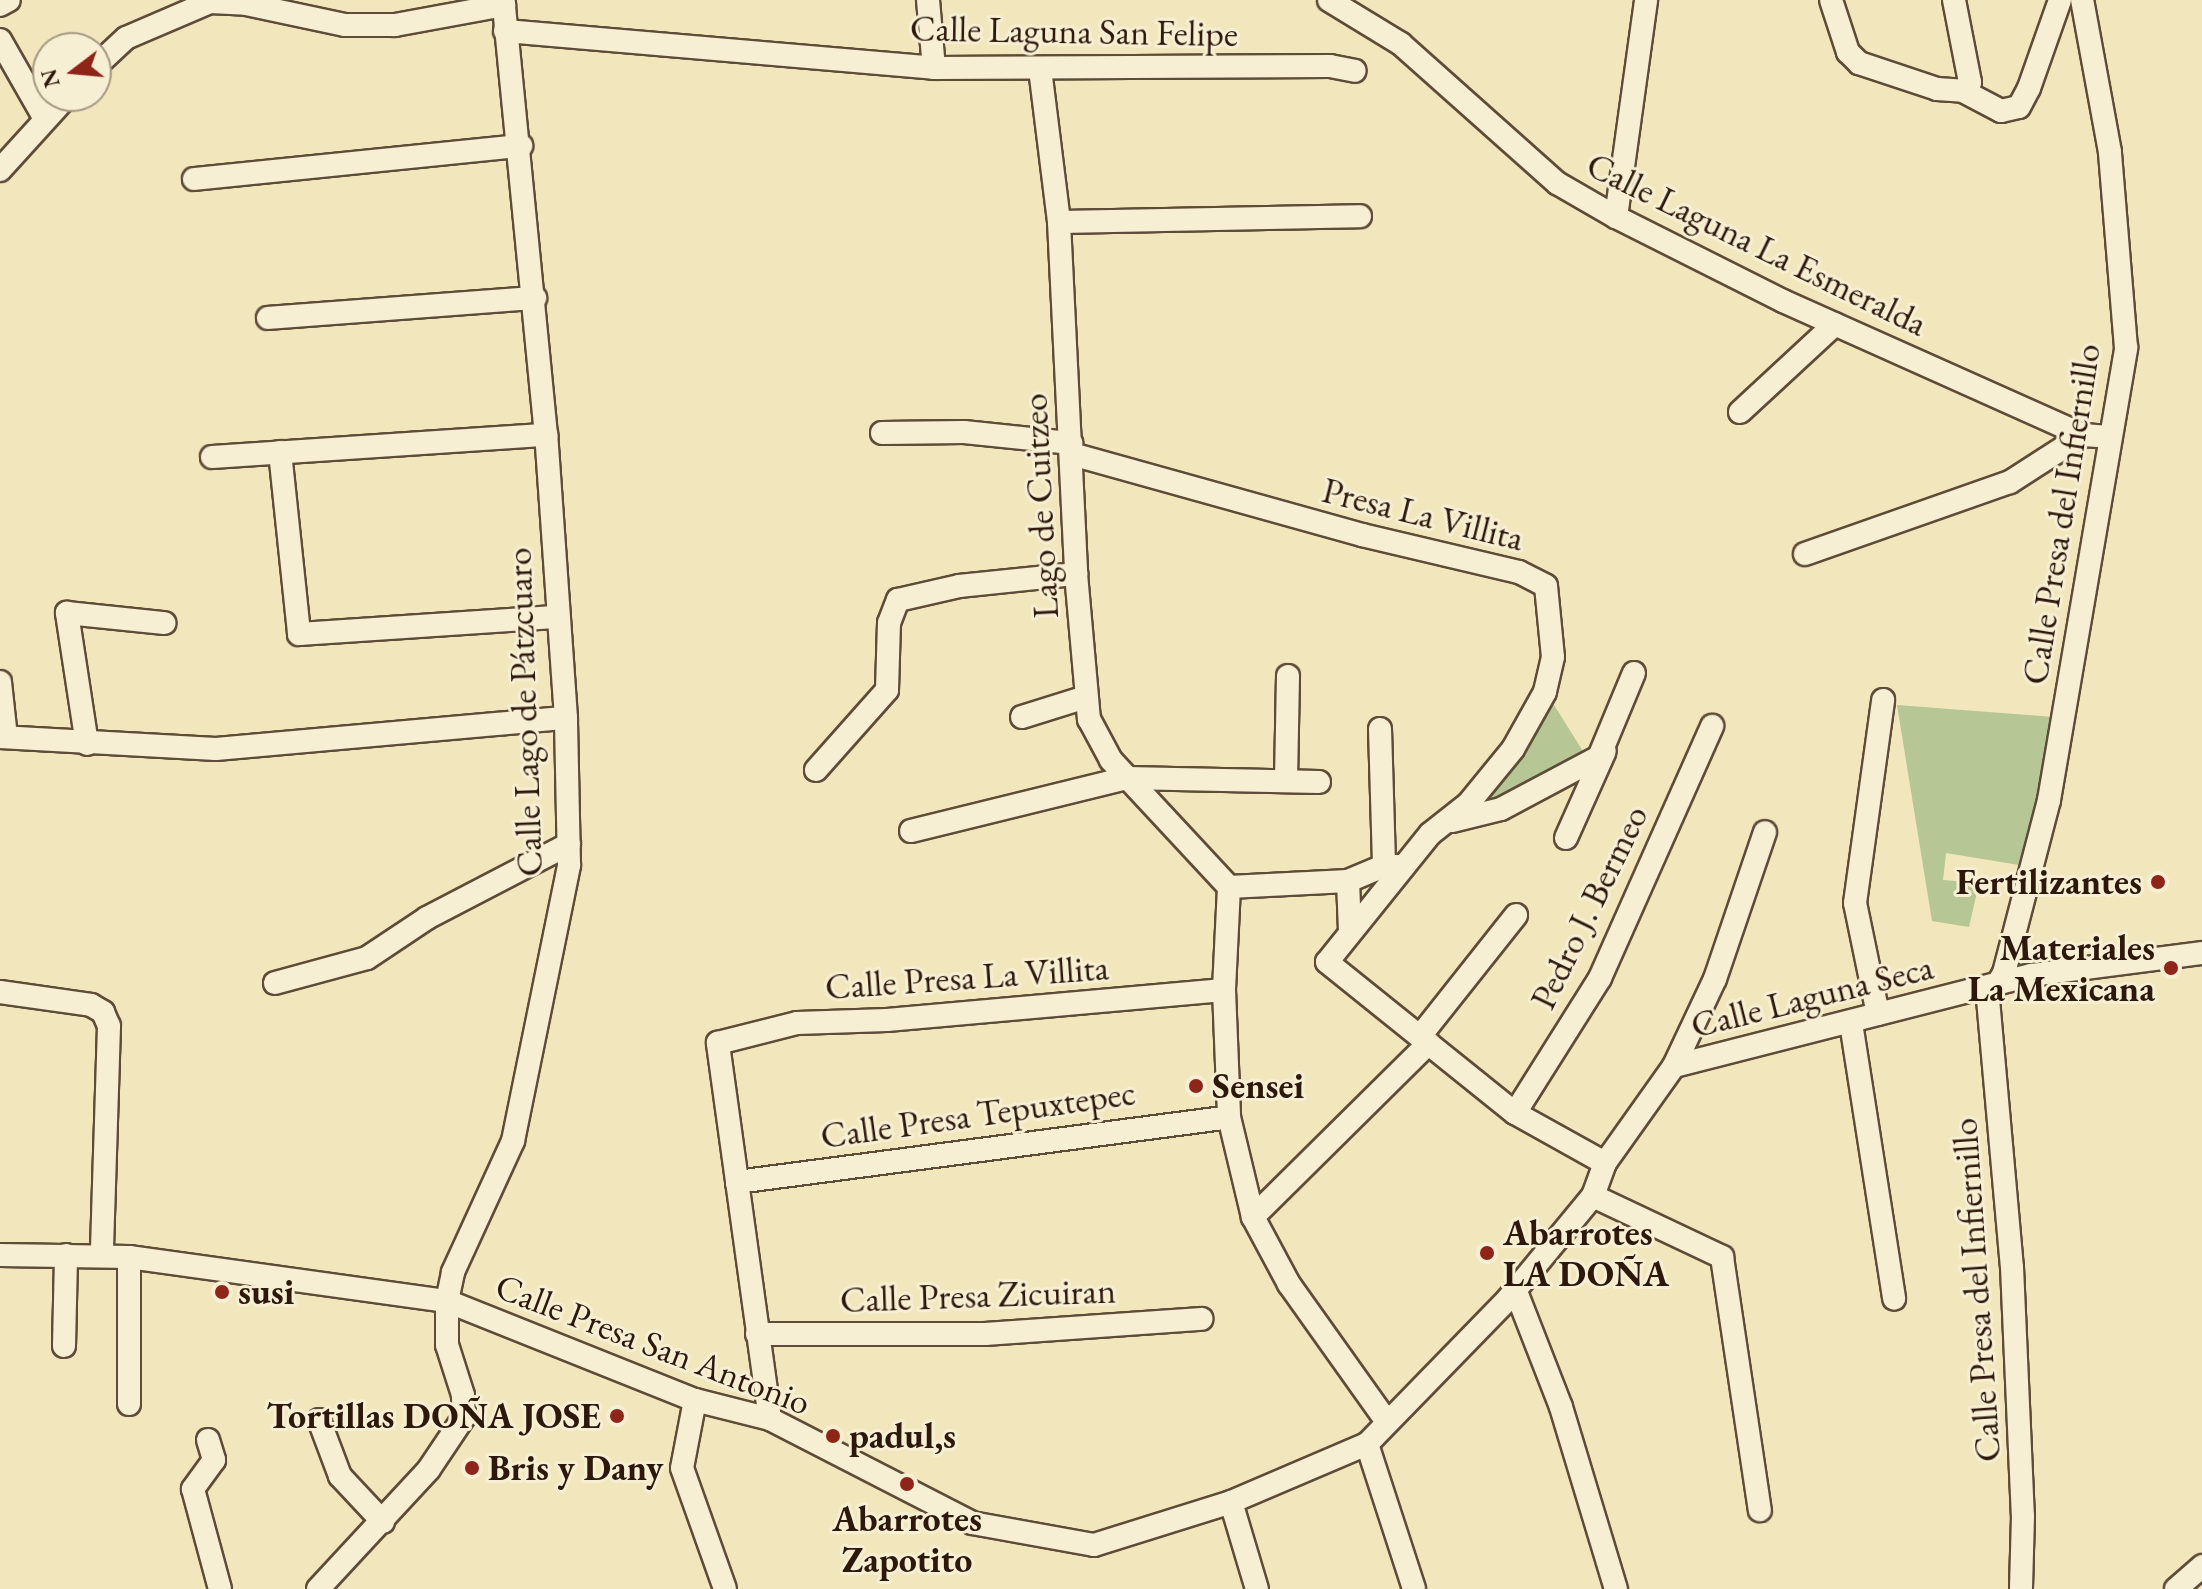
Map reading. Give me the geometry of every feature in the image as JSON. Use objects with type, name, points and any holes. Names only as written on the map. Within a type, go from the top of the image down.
[{"type":"street","points":[[0,5],[9,0]]},
{"type":"street","points":[[928,0],[934,68]]},
{"type":"street","name":"Calle Laguna La Esmeralda","points":[[1329,0],[1401,44],[1557,183],[1616,217],[1835,324],[2083,435],[2110,437]]},
{"type":"street","points":[[1616,217],[1646,0]]},
{"type":"street","points":[[1831,0],[1848,52],[1859,63],[1937,89],[1963,91],[2001,111],[2019,107],[2060,0]]},
{"type":"street","points":[[1954,0],[1970,82],[1963,91]]},
{"type":"street","name":"Calle Presa del Infiernillo","points":[[2021,1589],[2023,1516],[2012,1267],[1992,986],[2004,973],[2049,800],[2126,348],[2121,250],[2110,152],[2082,0]]},
{"type":"street","points":[[112,51],[126,38],[210,2],[304,8],[345,25],[395,25],[504,2]]},
{"type":"street","name":"Calle Lago de Pátzcuaro","points":[[318,1589],[429,1469],[464,1417],[463,1395],[447,1345],[447,1301],[453,1272],[513,1141],[569,865],[566,718],[546,435],[521,146],[505,31],[504,2]]},
{"type":"street","name":"Calle Laguna San Felipe","points":[[505,31],[934,68],[1330,66],[1355,71]]},
{"type":"street","points":[[0,40],[45,119]]},
{"type":"street","name":"Lago de Cuitzeo","points":[[1040,69],[1059,222],[1076,574],[1086,697],[1098,741],[1127,778],[1229,887]]},
{"type":"street","points":[[0,170],[52,112]]},
{"type":"street","points":[[194,179],[521,146]]},
{"type":"street","points":[[1059,222],[1360,216]]},
{"type":"street","points":[[268,318],[535,298]]},
{"type":"street","points":[[1740,412],[1835,324]]},
{"type":"street","points":[[882,433],[964,432],[1072,448]]},
{"type":"street","points":[[212,457],[546,435]]},
{"type":"street","points":[[1805,554],[2010,482],[2083,435]]},
{"type":"street","name":"Presa La Villita","points":[[1072,448],[1362,535],[1519,572],[1546,586],[1553,637],[1545,692],[1492,778],[1394,866],[1327,962],[1425,1039]]},
{"type":"street","points":[[280,452],[299,634],[558,617]]},
{"type":"street","points":[[816,770],[887,690],[889,623],[898,600],[959,586],[1076,574]]},
{"type":"street","points":[[87,744],[67,613],[164,623]]},
{"type":"street","points":[[1566,838],[1605,751],[1634,673]]},
{"type":"street","points":[[1286,780],[1288,676]]},
{"type":"street","points":[[0,682],[2,736],[87,744],[216,749],[566,718]]},
{"type":"street","points":[[1022,717],[1086,697]]},
{"type":"street","points":[[1878,1014],[1855,903],[1883,700]]},
{"type":"street","name":"Pedro J. Bermeo","points":[[1515,1113],[1600,978],[1712,726]]},
{"type":"street","points":[[1380,729],[1394,866],[1348,881],[1229,887],[1224,990],[1229,1117],[1253,1217],[1289,1284],[1387,1422]]},
{"type":"street","points":[[1439,825],[1501,809],[1605,751]]},
{"type":"street","points":[[911,831],[1127,778],[1319,782]]},
{"type":"street","name":"Calle Presa San Antonio","points":[[0,1255],[129,1257],[447,1301],[695,1400],[770,1419],[972,1523],[1094,1545],[1231,1502],[1367,1444],[1515,1289],[1593,1196],[1605,1163],[1674,1066],[1715,979],[1765,832]]},
{"type":"street","points":[[275,983],[367,958],[427,918],[569,844]]},
{"type":"street","points":[[1348,881],[1350,931]]},
{"type":"street","points":[[1253,1217],[1425,1039],[1516,915]]},
{"type":"street","name":"Calle Laguna Seca","points":[[1674,1066],[2065,968],[2202,953]]},
{"type":"street","name":"Calle Presa La Villita","points":[[737,1182],[718,1043],[797,1023],[887,1020],[1224,990]]},
{"type":"street","points":[[0,992],[91,1005],[103,1012],[109,1026],[102,1255]]},
{"type":"street","points":[[1851,1023],[1894,1299]]},
{"type":"street","points":[[1425,1039],[1515,1113],[1605,1163]]},
{"type":"street","name":"Calle Presa Tepuxtepec","points":[[737,1182],[1229,1117]]},
{"type":"street","points":[[737,1182],[770,1419]]},
{"type":"street","points":[[1593,1196],[1722,1257],[1760,1510]]},
{"type":"street","points":[[64,1346],[66,1255]]},
{"type":"street","points":[[129,1257],[129,1404]]},
{"type":"street","points":[[1515,1289],[1561,1407],[1616,1589]]},
{"type":"street","name":"Calle Presa Zicuiran","points":[[757,1334],[985,1334],[1201,1319]]},
{"type":"street","points":[[695,1400],[682,1468],[725,1589]]},
{"type":"street","points":[[319,1420],[340,1476],[383,1522]]},
{"type":"street","points":[[208,1440],[214,1460],[193,1489],[220,1589]]},
{"type":"street","points":[[1367,1444],[1414,1589]]},
{"type":"street","points":[[1231,1502],[1257,1589]]},
{"type":"street","points":[[2176,1589],[2202,1566]]},
{"type":"green space","points":[[1549,697],[1586,756],[1468,811]]},
{"type":"green space","points":[[1897,705],[2054,717],[2042,797],[2019,865],[1946,853],[1943,880],[1979,883],[1969,927],[1932,921]]},
{"type":"place","name":"Fertilizantes","points":[[2158,882]]},
{"type":"place","name":"Materiales La Mexicana","points":[[2171,968]]},
{"type":"place","name":"Sensei","points":[[1196,1086]]},
{"type":"place","name":"Abarrotes LA DOÑA","points":[[1487,1253]]},
{"type":"place","name":"susi","points":[[222,1292]]},
{"type":"place","name":"Tortillas DOÑA JOSE","points":[[617,1416]]},
{"type":"place","name":"padul,s","points":[[833,1436]]},
{"type":"place","name":"Bris y Dany","points":[[472,1468]]},
{"type":"place","name":"Abarrotes Zapotito","points":[[907,1484]]}]
